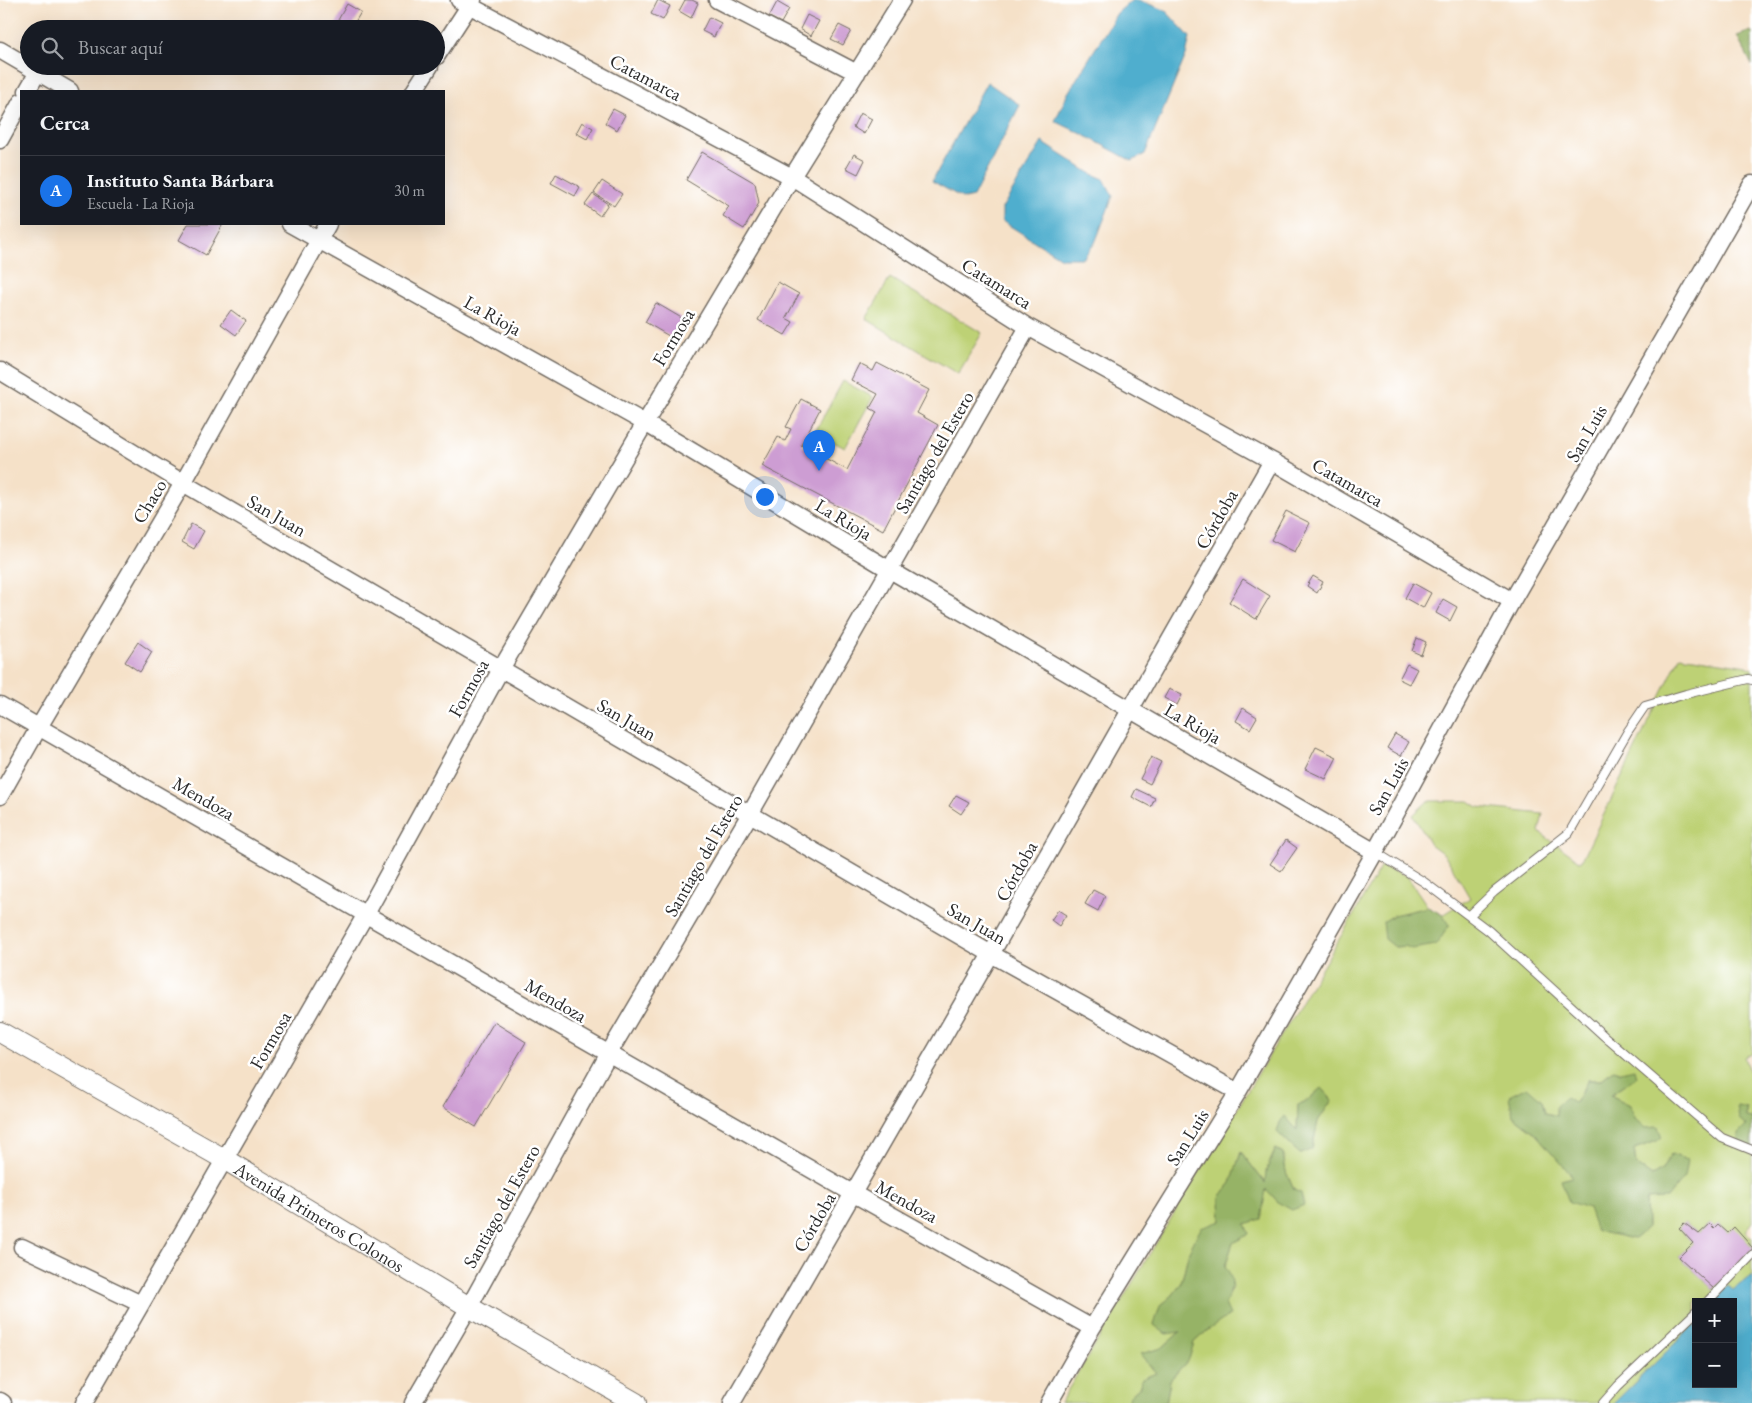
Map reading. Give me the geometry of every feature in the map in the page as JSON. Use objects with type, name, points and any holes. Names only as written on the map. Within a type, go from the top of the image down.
[{"type":"street","points":[[717,0],[857,72]]},
{"type":"street","name":"Formosa","points":[[84,1403],[366,914],[501,669],[792,177],[902,0]]},
{"type":"street","points":[[445,41],[467,2]]},
{"type":"street","name":"Catamarca","points":[[467,2],[792,177],[1028,326],[1272,461],[1512,601]]},
{"type":"street","points":[[0,50],[20,62]]},
{"type":"street","points":[[28,90],[36,75]]},
{"type":"street","points":[[43,75],[68,90]]},
{"type":"street","points":[[415,90],[424,75]]},
{"type":"street","points":[[0,140],[20,104]]},
{"type":"street","name":"San Luis","points":[[1049,1403],[1092,1328],[1238,1092],[1375,852],[1512,601],[1752,184]]},
{"type":"street","name":"La Rioja","points":[[292,225],[645,423],[890,570],[1375,852]]},
{"type":"street","name":"Chaco","points":[[0,796],[183,483],[327,225]]},
{"type":"street","name":"Santiago del Estero","points":[[412,1403],[609,1053],[750,814],[1028,326]]},
{"type":"street","name":"San Juan","points":[[0,371],[183,483],[501,669],[991,954],[1238,1092]]},
{"type":"street","name":"Córdoba","points":[[732,1403],[854,1194],[1272,461]]},
{"type":"street","name":"Mendoza","points":[[0,705],[854,1194],[1092,1328]]},
{"type":"street","name":"Avenida Primeros Colonos","points":[[0,1032],[224,1159],[468,1306],[636,1403]]},
{"type":"street","points":[[22,1247],[141,1304]]},
{"type":"lane","points":[[1468,916],[1494,892],[1569,833],[1628,731],[1645,706],[1686,694],[1748,679],[1752,680]]},
{"type":"lane","points":[[1375,852],[1424,882],[1489,931],[1598,1030],[1722,1138],[1752,1150]]},
{"type":"lane","points":[[1711,1298],[1752,1255]]},
{"type":"lane","points":[[1603,1403],[1618,1386],[1692,1316]]},
{"type":"green space","points":[[1752,32],[1752,65],[1737,36]]},
{"type":"green space","points":[[890,278],[982,333],[958,374],[866,319]]},
{"type":"green space","points":[[843,381],[873,397],[845,448],[815,432]]},
{"type":"green space","points":[[1680,656],[1747,666],[1752,669],[1752,1054],[1744,1057],[1749,1072],[1752,1070],[1752,1118],[1746,1118],[1746,1108],[1737,1106],[1746,1125],[1752,1150],[1752,1222],[1745,1231],[1752,1238],[1752,1247],[1734,1228],[1728,1233],[1718,1224],[1714,1228],[1709,1224],[1699,1234],[1684,1223],[1679,1228],[1693,1243],[1679,1257],[1714,1289],[1752,1249],[1752,1275],[1733,1290],[1728,1286],[1718,1298],[1692,1298],[1692,1327],[1614,1403],[1166,1403],[1170,1380],[1189,1359],[1194,1342],[1208,1330],[1225,1304],[1233,1287],[1225,1266],[1233,1243],[1266,1188],[1279,1203],[1294,1190],[1286,1172],[1283,1153],[1276,1149],[1266,1174],[1265,1183],[1241,1152],[1231,1183],[1220,1197],[1221,1221],[1189,1251],[1181,1284],[1172,1296],[1160,1306],[1181,1331],[1162,1348],[1156,1373],[1142,1379],[1139,1388],[1129,1397],[1130,1403],[1060,1403],[1353,916],[1381,866],[1407,876],[1428,907],[1394,915],[1383,922],[1395,947],[1406,946],[1449,927],[1443,915],[1470,898],[1445,855],[1430,844],[1413,815],[1428,801],[1469,801],[1478,807],[1543,814],[1539,832],[1581,862]],"holes":[[[1614,1069],[1636,1077],[1610,1095],[1630,1105],[1635,1118],[1657,1141],[1634,1149],[1636,1165],[1652,1176],[1662,1170],[1671,1154],[1687,1160],[1646,1199],[1647,1227],[1634,1239],[1615,1234],[1588,1208],[1566,1191],[1562,1180],[1574,1177],[1534,1132],[1513,1116],[1542,1100],[1545,1113],[1556,1116],[1575,1103],[1588,1080],[1601,1080]],[[1321,1088],[1332,1100],[1318,1121],[1312,1149],[1300,1154],[1277,1132],[1297,1130],[1298,1105],[1308,1100]]]},
{"type":"green space","points":[[1428,907],[1443,915],[1449,926],[1436,945],[1412,949],[1405,946],[1395,947],[1385,939],[1383,922],[1394,915]]},
{"type":"green space","points":[[1614,1069],[1621,1072],[1634,1069],[1636,1077],[1610,1095],[1630,1105],[1635,1118],[1646,1128],[1658,1127],[1662,1137],[1657,1141],[1634,1149],[1636,1165],[1652,1176],[1662,1170],[1671,1154],[1687,1160],[1684,1177],[1667,1198],[1646,1199],[1647,1228],[1634,1239],[1596,1231],[1588,1208],[1569,1202],[1561,1180],[1573,1177],[1534,1132],[1513,1116],[1509,1096],[1527,1087],[1542,1100],[1545,1113],[1556,1116],[1556,1106],[1566,1097],[1575,1103],[1588,1080],[1601,1080]]},
{"type":"green space","points":[[1321,1088],[1332,1100],[1318,1121],[1312,1149],[1300,1154],[1277,1132],[1280,1122],[1285,1116],[1297,1130],[1298,1105],[1308,1100]]},
{"type":"green space","points":[[1737,1106],[1746,1108],[1746,1117],[1752,1118],[1752,1150],[1738,1144],[1738,1133],[1746,1125],[1739,1119]]},
{"type":"green space","points":[[1276,1149],[1283,1153],[1286,1172],[1294,1190],[1301,1193],[1304,1205],[1292,1210],[1279,1203],[1266,1189],[1261,1219],[1245,1224],[1249,1234],[1233,1243],[1225,1266],[1232,1280],[1231,1289],[1225,1304],[1230,1315],[1194,1342],[1189,1359],[1170,1380],[1166,1403],[1130,1403],[1129,1397],[1139,1388],[1142,1379],[1156,1373],[1140,1354],[1162,1348],[1180,1332],[1166,1334],[1154,1325],[1160,1306],[1172,1296],[1181,1284],[1189,1251],[1201,1228],[1221,1221],[1220,1197],[1231,1183],[1241,1152],[1265,1183],[1266,1171]]},
{"type":"water","points":[[1132,0],[1138,0],[1165,10],[1190,37],[1186,55],[1145,154],[1132,161],[1055,121],[1068,93],[1117,13]]},
{"type":"water","points":[[987,82],[1020,105],[973,197],[964,199],[932,181]]},
{"type":"water","points":[[1042,142],[1090,173],[1104,179],[1113,196],[1095,243],[1083,258],[1061,258],[1002,221],[1002,208]]},
{"type":"water","points":[[1752,1275],[1752,1403],[1614,1403],[1692,1327],[1692,1388],[1737,1388],[1737,1298],[1718,1298],[1728,1286],[1733,1290]]},
{"type":"building","points":[[658,0],[670,6],[663,20],[651,14]]},
{"type":"building","points":[[685,0],[692,0],[698,3],[691,18],[679,11]]},
{"type":"building","points":[[777,2],[789,9],[781,23],[769,17]]},
{"type":"building","points":[[347,4],[361,12],[356,20],[338,20]]},
{"type":"building","points":[[807,15],[819,21],[811,36],[800,29]]},
{"type":"building","points":[[709,17],[721,23],[714,37],[702,31]]},
{"type":"building","points":[[839,25],[851,31],[843,45],[831,39]]},
{"type":"building","points":[[613,109],[625,115],[617,130],[605,123]]},
{"type":"building","points":[[860,113],[872,119],[864,134],[853,127]]},
{"type":"building","points":[[582,122],[593,128],[587,139],[576,133]]},
{"type":"building","points":[[702,152],[755,183],[759,203],[744,229],[723,216],[729,206],[686,180]]},
{"type":"building","points":[[854,154],[865,160],[858,174],[846,168]]},
{"type":"building","points":[[556,174],[580,187],[575,196],[551,183]]},
{"type":"building","points":[[602,181],[622,194],[614,206],[594,193]]},
{"type":"building","points":[[593,194],[608,204],[600,216],[585,205]]},
{"type":"building","points":[[187,225],[222,225],[206,255],[179,240]]},
{"type":"building","points":[[778,282],[799,294],[786,318],[793,322],[785,335],[758,320]]},
{"type":"building","points":[[656,303],[685,320],[674,339],[645,322]]},
{"type":"building","points":[[231,310],[246,321],[236,335],[221,324]]},
{"type":"building","points":[[877,363],[929,390],[917,413],[938,425],[883,530],[762,466],[778,437],[785,441],[791,429],[786,427],[801,399],[820,409],[801,445],[847,470],[877,412],[870,408],[878,394],[851,380],[859,364],[873,371]]},
{"type":"building","points":[[1286,511],[1310,523],[1295,552],[1271,540]]},
{"type":"building","points":[[191,524],[204,531],[194,549],[182,542]]},
{"type":"building","points":[[1313,576],[1323,582],[1317,593],[1307,586]]},
{"type":"building","points":[[1243,579],[1270,596],[1256,619],[1229,602]]},
{"type":"building","points":[[1413,583],[1431,593],[1423,608],[1405,598]]},
{"type":"building","points":[[1443,599],[1457,607],[1450,621],[1436,613]]},
{"type":"building","points":[[1417,638],[1426,642],[1421,655],[1412,651]]},
{"type":"building","points":[[138,642],[152,652],[140,672],[125,662]]},
{"type":"building","points":[[1407,664],[1417,669],[1409,684],[1399,679]]},
{"type":"building","points":[[1169,689],[1182,695],[1177,705],[1164,698]]},
{"type":"building","points":[[1243,708],[1257,717],[1250,729],[1236,721]]},
{"type":"building","points":[[1395,734],[1409,742],[1401,756],[1387,748]]},
{"type":"building","points":[[1316,747],[1337,757],[1326,779],[1305,769]]},
{"type":"building","points":[[1151,757],[1161,762],[1150,784],[1140,779]]},
{"type":"building","points":[[1136,789],[1155,798],[1151,807],[1132,797]]},
{"type":"building","points":[[956,795],[969,802],[961,814],[949,806]]},
{"type":"building","points":[[1286,840],[1297,848],[1281,871],[1270,864]]},
{"type":"building","points":[[1093,890],[1105,896],[1098,911],[1085,904]]},
{"type":"building","points":[[1058,910],[1066,915],[1059,926],[1051,920]]},
{"type":"building","points":[[494,1022],[526,1042],[476,1127],[443,1107]]},
{"type":"building","points":[[1684,1223],[1699,1234],[1710,1224],[1714,1228],[1718,1224],[1728,1233],[1734,1227],[1752,1249],[1714,1289],[1679,1257],[1693,1243],[1679,1228]]},
{"type":"place","name":"Instituto Santa Bárbara","points":[[819,471]]}]
